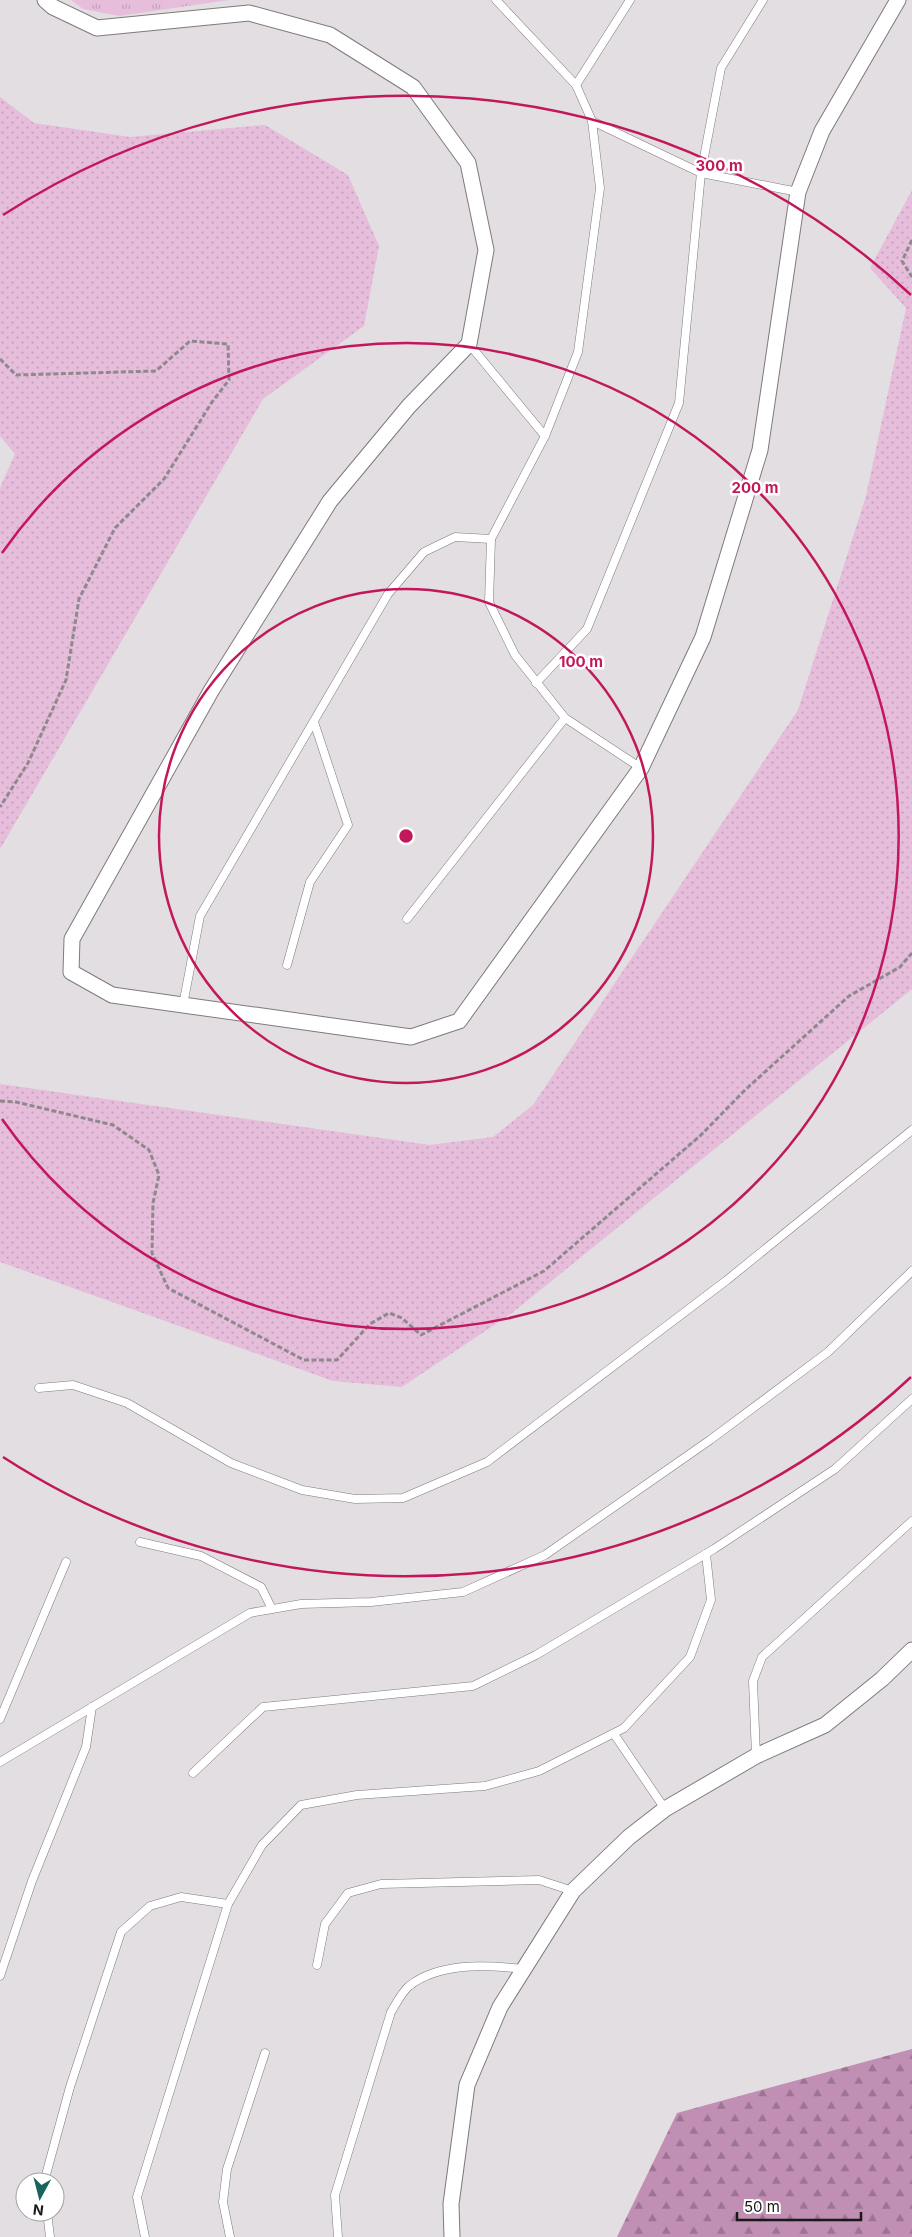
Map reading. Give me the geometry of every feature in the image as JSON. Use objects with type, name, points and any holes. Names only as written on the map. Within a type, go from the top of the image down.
[{"type":"street","points":[[45,0],[54,7],[97,28],[250,6],[330,34],[413,87],[468,163],[486,250],[469,344],[409,406],[330,501],[211,691],[72,938],[71,972],[112,995],[411,1037],[459,1021],[641,768],[703,637],[760,450],[798,192],[822,131],[898,0]]},
{"type":"street","points":[[452,2237],[451,2204],[467,2086],[500,2007],[573,1891],[664,1808],[756,1756],[825,1725],[882,1679],[912,1650]]},
{"type":"lane","points":[[496,0],[576,85],[592,121],[600,188],[578,352],[544,436],[490,539],[489,602],[515,655],[565,718],[641,768]]},
{"type":"lane","points":[[576,85],[630,0]]},
{"type":"lane","points":[[536,683],[587,629],[679,402],[701,172],[721,68],[762,0]]},
{"type":"lane","points":[[592,121],[701,172],[798,192]]},
{"type":"lane","points":[[469,344],[544,436]]},
{"type":"lane","points":[[183,1005],[200,916],[388,594],[424,552],[455,537],[490,539]]},
{"type":"lane","points":[[406,919],[565,718]]},
{"type":"lane","points":[[287,965],[310,882],[348,825],[314,722]]},
{"type":"lane","points":[[39,1388],[73,1386],[127,1403],[231,1463],[302,1490],[355,1499],[403,1498],[487,1462],[726,1280],[912,1130]]},
{"type":"lane","points":[[0,1762],[250,1613],[301,1604],[371,1602],[463,1592],[545,1555],[710,1440],[828,1352],[912,1271]]},
{"type":"lane","points":[[193,1773],[263,1707],[473,1686],[536,1655],[706,1554],[835,1469],[912,1400]]},
{"type":"lane","points":[[756,1756],[753,1682],[762,1657],[912,1520]]},
{"type":"lane","points":[[140,1542],[201,1556],[261,1587],[272,1609]]},
{"type":"lane","points":[[145,2237],[137,2197],[228,1904],[262,1845],[301,1806],[357,1795],[484,1786],[539,1771],[624,1728],[690,1657],[711,1600],[706,1554]]},
{"type":"lane","points":[[0,1719],[66,1562]]},
{"type":"lane","points":[[0,1976],[32,1881],[86,1746],[92,1707]]},
{"type":"lane","points":[[614,1734],[664,1808]]},
{"type":"lane","points":[[317,1966],[325,1924],[348,1893],[381,1884],[539,1880],[573,1891]]},
{"type":"lane","points":[[47,2172],[70,2087],[121,1932],[150,1906],[181,1897],[228,1904]]},
{"type":"lane","points":[[338,2237],[335,2195],[391,2012],[408,1987],[433,1972],[487,1965],[523,1969]]},
{"type":"lane","points":[[230,2237],[223,2202],[227,2169],[265,2053]]},
{"type":"lane","points":[[48,2222],[50,2237]]},
{"type":"path","points":[[912,240],[902,261],[912,277]]},
{"type":"path","points":[[0,359],[16,375],[156,371],[190,341],[228,344],[230,380],[212,402],[164,479],[115,528],[79,599],[66,680],[28,763],[0,807]]},
{"type":"path","points":[[0,1101],[16,1102],[113,1125],[149,1150],[159,1175],[153,1203],[152,1253],[168,1288],[304,1360],[337,1360],[370,1324],[389,1313],[402,1318],[421,1336],[544,1271],[701,1135],[744,1090],[849,996],[900,967],[912,953]]},
{"type":"green space","points":[[71,0],[229,0],[119,16],[83,9]]},
{"type":"green space","points":[[0,97],[34,123],[130,137],[265,125],[348,175],[379,246],[364,326],[263,399],[0,849],[0,488],[15,454],[0,436]]},
{"type":"green space","points":[[912,190],[912,989],[512,1313],[402,1387],[333,1381],[0,1262],[0,1084],[430,1145],[493,1137],[533,1105],[798,710],[866,496],[906,308],[870,268]]},
{"type":"green space","points":[[912,2049],[912,2237],[617,2237],[677,2113]]}]
